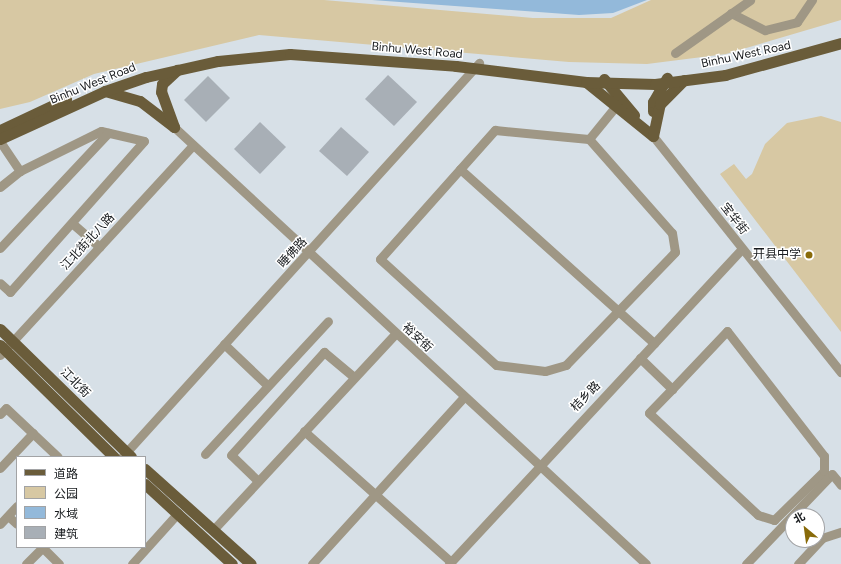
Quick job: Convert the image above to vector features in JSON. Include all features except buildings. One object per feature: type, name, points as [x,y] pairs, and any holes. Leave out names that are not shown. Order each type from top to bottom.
[{"type":"main road","name":"Binhu West Road","points":[[666,80],[724,69],[787,54],[841,36]]},
{"type":"main road","name":"Binhu West Road","points":[[0,142],[6,129],[103,84],[166,64],[218,54],[290,48],[604,80],[684,80],[725,75],[841,43]]},
{"type":"main road","name":"Binhu West Road","points":[[6,129],[105,91],[180,68],[218,60],[290,54],[477,66],[586,82],[604,80]]},
{"type":"main road","points":[[174,127],[161,92],[165,80],[180,68]]},
{"type":"main road","points":[[604,80],[653,136]]},
{"type":"main road","points":[[653,136],[653,102],[666,80]]},
{"type":"main road","points":[[653,136],[660,104],[684,80]]},
{"type":"main road","points":[[586,82],[653,136]]},
{"type":"main road","points":[[105,91],[128,95],[140,101],[174,127]]},
{"type":"main road","name":"江北街","points":[[0,329],[13,340],[126,456]]},
{"type":"main road","name":"江北街","points":[[2,349],[113,456]]},
{"type":"main road","points":[[146,471],[251,564]]},
{"type":"main road","points":[[146,485],[232,564]]},
{"type":"street","points":[[675,53],[750,0]]},
{"type":"street","points":[[731,13],[765,30],[797,22],[812,0]]},
{"type":"street","name":"睡佛路","points":[[126,456],[224,344],[308,254],[477,66]]},
{"type":"street","points":[[589,139],[616,106]]},
{"type":"street","name":"裕安街","points":[[174,127],[463,398],[539,464],[646,564]]},
{"type":"street","points":[[495,130],[589,139],[672,234],[675,252],[566,365],[545,372],[496,365],[380,258],[460,169],[495,130]]},
{"type":"street","points":[[0,187],[20,171],[101,131],[144,141],[73,224],[10,292],[0,283]]},
{"type":"street","points":[[0,248],[108,133]]},
{"type":"street","name":"宝华街","points":[[653,136],[841,372]]},
{"type":"street","points":[[0,142],[20,171]]},
{"type":"street","name":"江北街北八路","points":[[2,349],[13,340],[193,145]]},
{"type":"street","points":[[460,169],[654,343]]},
{"type":"street","points":[[73,224],[99,247]]},
{"type":"street","name":"桔乡路","points":[[450,563],[539,464],[742,249]]},
{"type":"street","points":[[204,454],[266,384],[328,321]]},
{"type":"street","points":[[727,331],[824,456],[824,471],[774,520],[758,516],[649,413],[672,389],[727,331]]},
{"type":"street","points":[[214,530],[258,480],[395,334]]},
{"type":"street","points":[[224,344],[266,384]]},
{"type":"street","points":[[258,480],[231,456],[324,352],[354,377]]},
{"type":"street","points":[[640,358],[672,389]]},
{"type":"street","points":[[312,564],[463,398]]},
{"type":"street","points":[[0,414],[6,408],[57,456]]},
{"type":"street","points":[[304,431],[450,563]]},
{"type":"street","points":[[0,468],[33,434]]},
{"type":"street","points":[[746,564],[832,474],[841,485]]},
{"type":"street","points":[[0,524],[16,507]]},
{"type":"street","points":[[132,564],[178,513]]},
{"type":"street","points":[[8,516],[16,523]]},
{"type":"street","points":[[798,564],[822,538],[841,532]]},
{"type":"street","points":[[26,564],[41,548]]},
{"type":"street","points":[[43,548],[59,564]]},
{"type":"green space","points":[[0,0],[324,0],[533,18],[611,18],[651,0],[841,0],[841,20],[726,54],[647,64],[569,62],[259,35],[94,74],[30,102],[0,109]]},
{"type":"green space","name":"开县中学","points":[[821,116],[841,122],[841,332],[720,174],[734,164],[746,179],[752,174],[765,144],[787,123]]},
{"type":"water","points":[[372,0],[647,0],[613,13],[579,15]]},
{"type":"place","name":"开县中学","points":[[809,255]]}]
